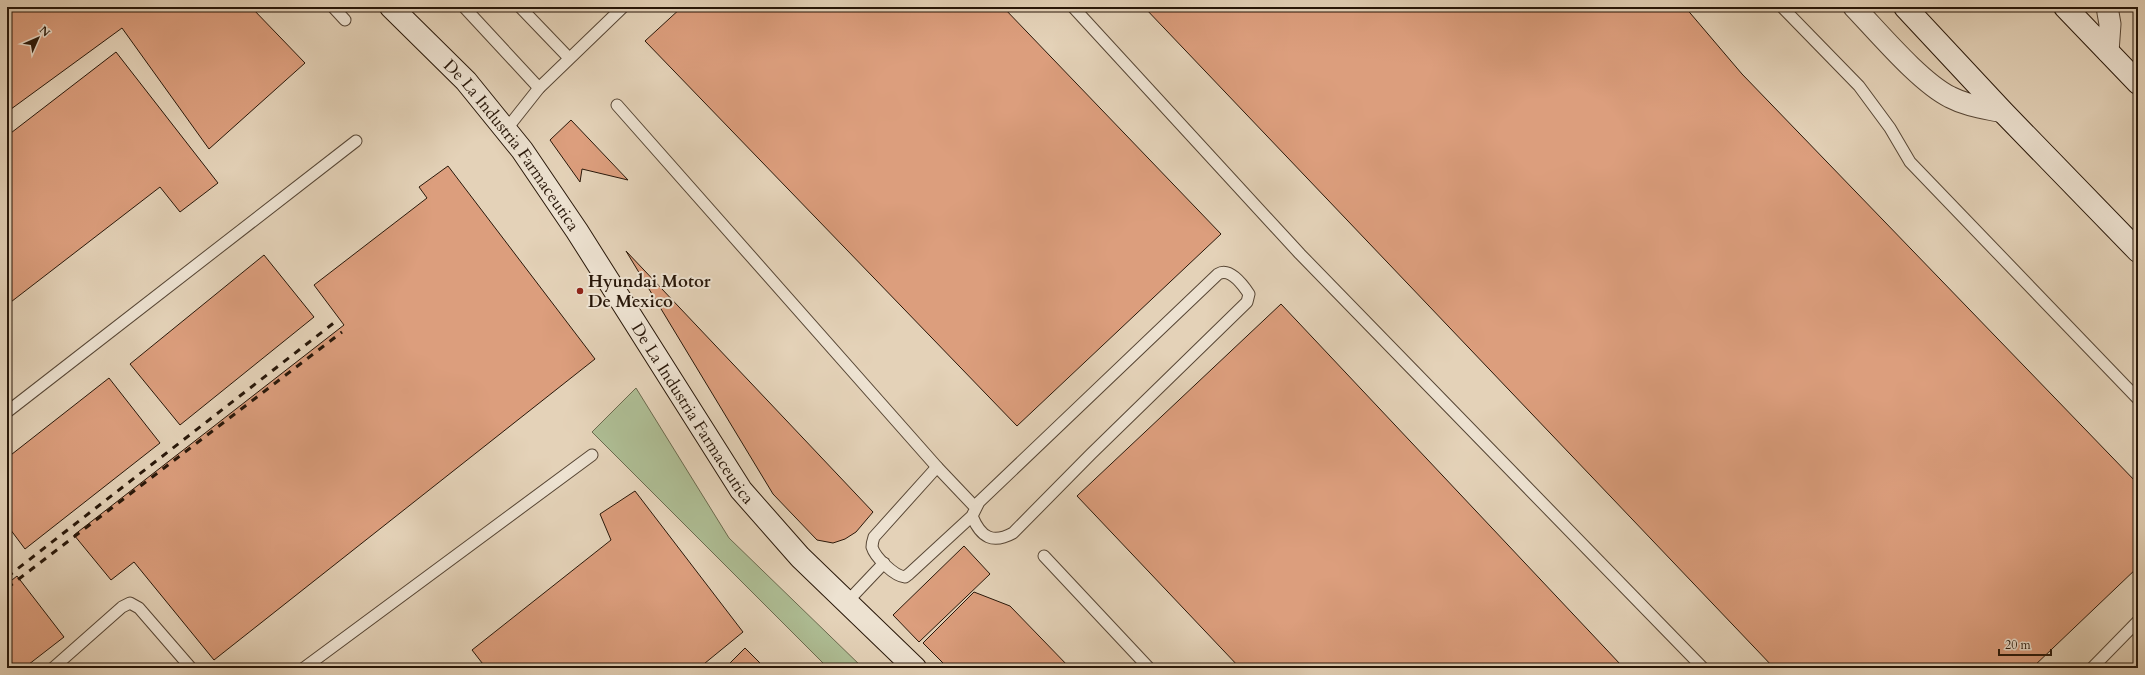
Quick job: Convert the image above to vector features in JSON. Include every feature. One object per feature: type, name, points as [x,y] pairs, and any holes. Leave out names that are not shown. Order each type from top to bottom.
[{"type":"main road","name":"De La Industria Farmaceutica","points":[[391,7],[466,82],[522,150],[562,207],[741,490],[800,558],[915,668]]},
{"type":"main road","points":[[1905,7],[2003,112],[2138,251]]},
{"type":"main road","points":[[2065,7],[2138,83]]},
{"type":"street","points":[[1854,7],[1926,80],[1949,97],[1969,105],[2003,112]]},
{"type":"street","points":[[2107,7],[2110,24],[2108,52]]},
{"type":"lane","points":[[333,7],[345,20]]},
{"type":"lane","points":[[464,7],[539,88]]},
{"type":"lane","points":[[520,7],[569,58]]},
{"type":"lane","points":[[505,131],[539,88],[623,7]]},
{"type":"lane","points":[[1073,7],[1300,254],[1703,668]]},
{"type":"lane","points":[[1782,7],[1858,86],[1890,128],[1910,162],[2138,399]]},
{"type":"lane","points":[[617,104],[937,467],[974,512],[976,528],[988,537],[997,539],[1014,532],[1091,454],[1247,302],[1249,294],[1230,274],[1225,272],[1218,274],[974,512],[905,577],[898,576],[875,554],[872,547],[874,537],[937,467]]},
{"type":"lane","points":[[7,412],[356,141]]},
{"type":"lane","points":[[304,668],[592,455]]},
{"type":"lane","points":[[1044,556],[1149,668]]},
{"type":"lane","points":[[847,602],[884,563]]},
{"type":"lane","points":[[53,668],[122,607],[130,603],[139,608],[191,668]]},
{"type":"lane","points":[[2092,668],[2138,621]]},
{"type":"green space","points":[[636,388],[729,538],[863,668],[828,668],[592,432]]},
{"type":"building","points":[[7,7],[251,7],[305,63],[209,149],[122,28],[7,112]]},
{"type":"building","points":[[682,7],[1003,7],[1221,234],[1017,426],[645,41]]},
{"type":"building","points":[[1144,7],[1685,7],[1742,74],[2138,484],[2138,567],[2032,668],[1774,668]]},
{"type":"building","points":[[116,52],[218,183],[180,212],[160,187],[7,305],[7,136]]},
{"type":"building","points":[[571,120],[628,180],[582,169],[580,182],[550,140]]},
{"type":"building","points":[[448,166],[595,359],[214,660],[134,562],[111,580],[74,535],[344,325],[314,285],[427,198],[419,187]]},
{"type":"building","points":[[626,251],[873,512],[856,532],[845,539],[833,543],[817,540],[773,494]]},
{"type":"building","points":[[264,255],[314,317],[180,425],[130,364]]},
{"type":"building","points":[[1281,304],[1621,665],[1618,668],[1240,668],[1077,496]]},
{"type":"building","points":[[109,378],[160,443],[25,549],[7,525],[7,458]]},
{"type":"building","points":[[635,491],[743,632],[699,668],[486,668],[472,650],[611,540],[600,514]]},
{"type":"building","points":[[964,546],[990,574],[919,642],[893,615]]},
{"type":"building","points":[[17,576],[64,637],[24,668],[7,668],[7,584]]},
{"type":"building","points":[[974,592],[1010,606],[1070,668],[948,668],[923,643]]},
{"type":"building","points":[[745,648],[765,668],[725,668]]},
{"type":"railway","points":[[7,577],[335,322]]},
{"type":"railway","points":[[7,588],[342,332]]},
{"type":"place","name":"Hyundai Motor De Mexico","points":[[580,291]]}]
